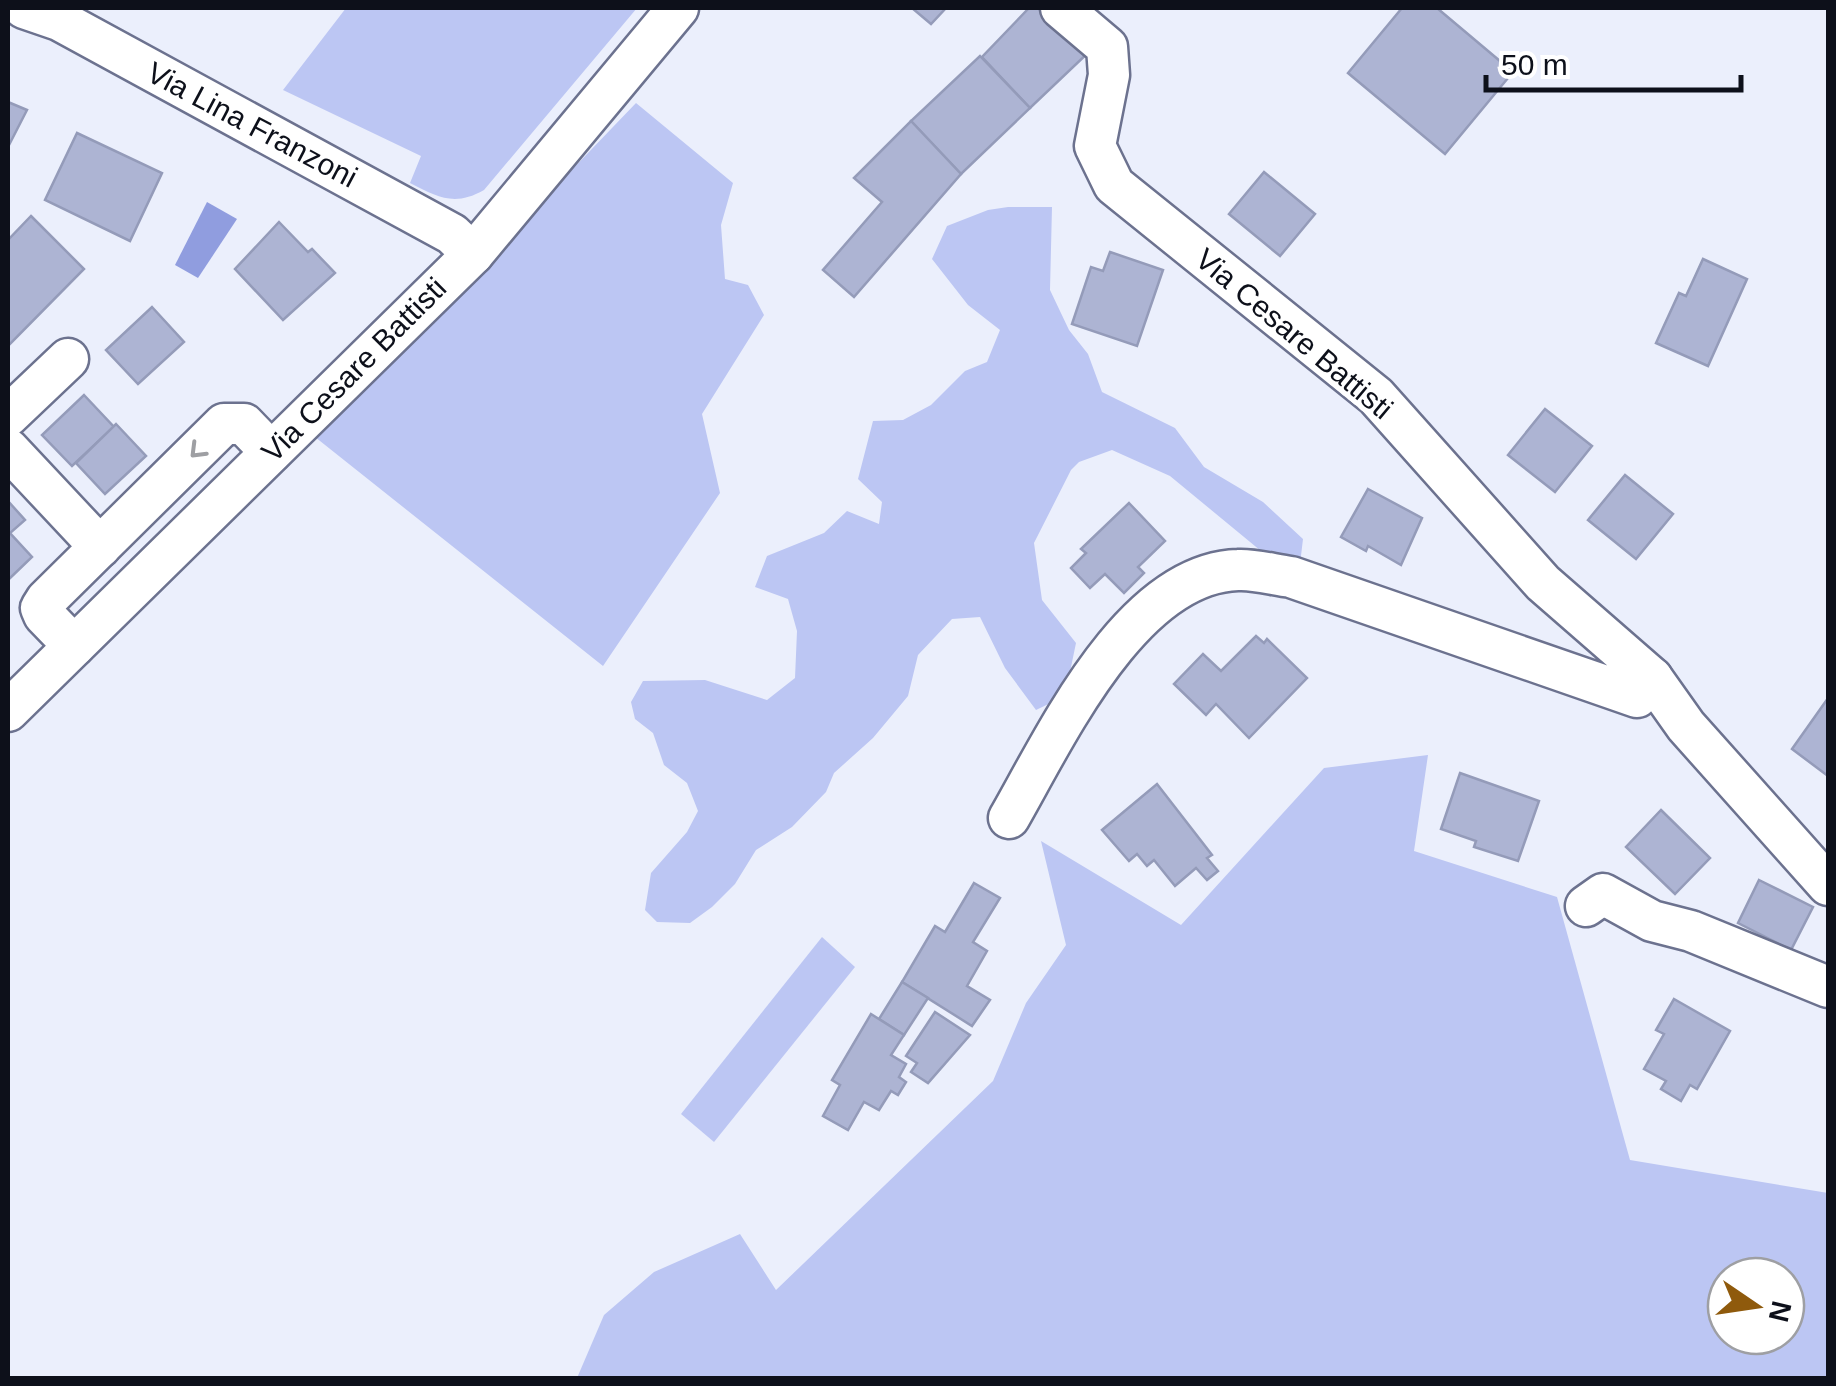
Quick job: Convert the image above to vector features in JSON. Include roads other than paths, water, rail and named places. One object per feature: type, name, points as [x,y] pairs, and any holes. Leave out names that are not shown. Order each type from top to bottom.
[{"type":"street","name":"Via Lina Franzoni","points":[[24,8],[59,20],[452,234],[473,254]]},
{"type":"street","name":"Via Cesare Battisti","points":[[8,712],[473,254],[678,8]]},
{"type":"street","name":"Via Cesare Battisti","points":[[1061,8],[1107,47],[1109,76],[1095,146],[1114,185],[1376,396],[1543,583],[1652,678],[1686,726],[1828,885]]},
{"type":"street","points":[[8,416],[68,359]]},
{"type":"street","points":[[74,646],[41,608],[224,424],[244,424],[271,452]]},
{"type":"street","points":[[8,449],[100,547]]},
{"type":"street","points":[[1009,818],[1090,677],[1142,616],[1185,584],[1237,570],[1291,577],[1637,696],[1652,678]]},
{"type":"street","points":[[1586,906],[1604,894],[1652,921],[1692,931],[1828,986]]}]
